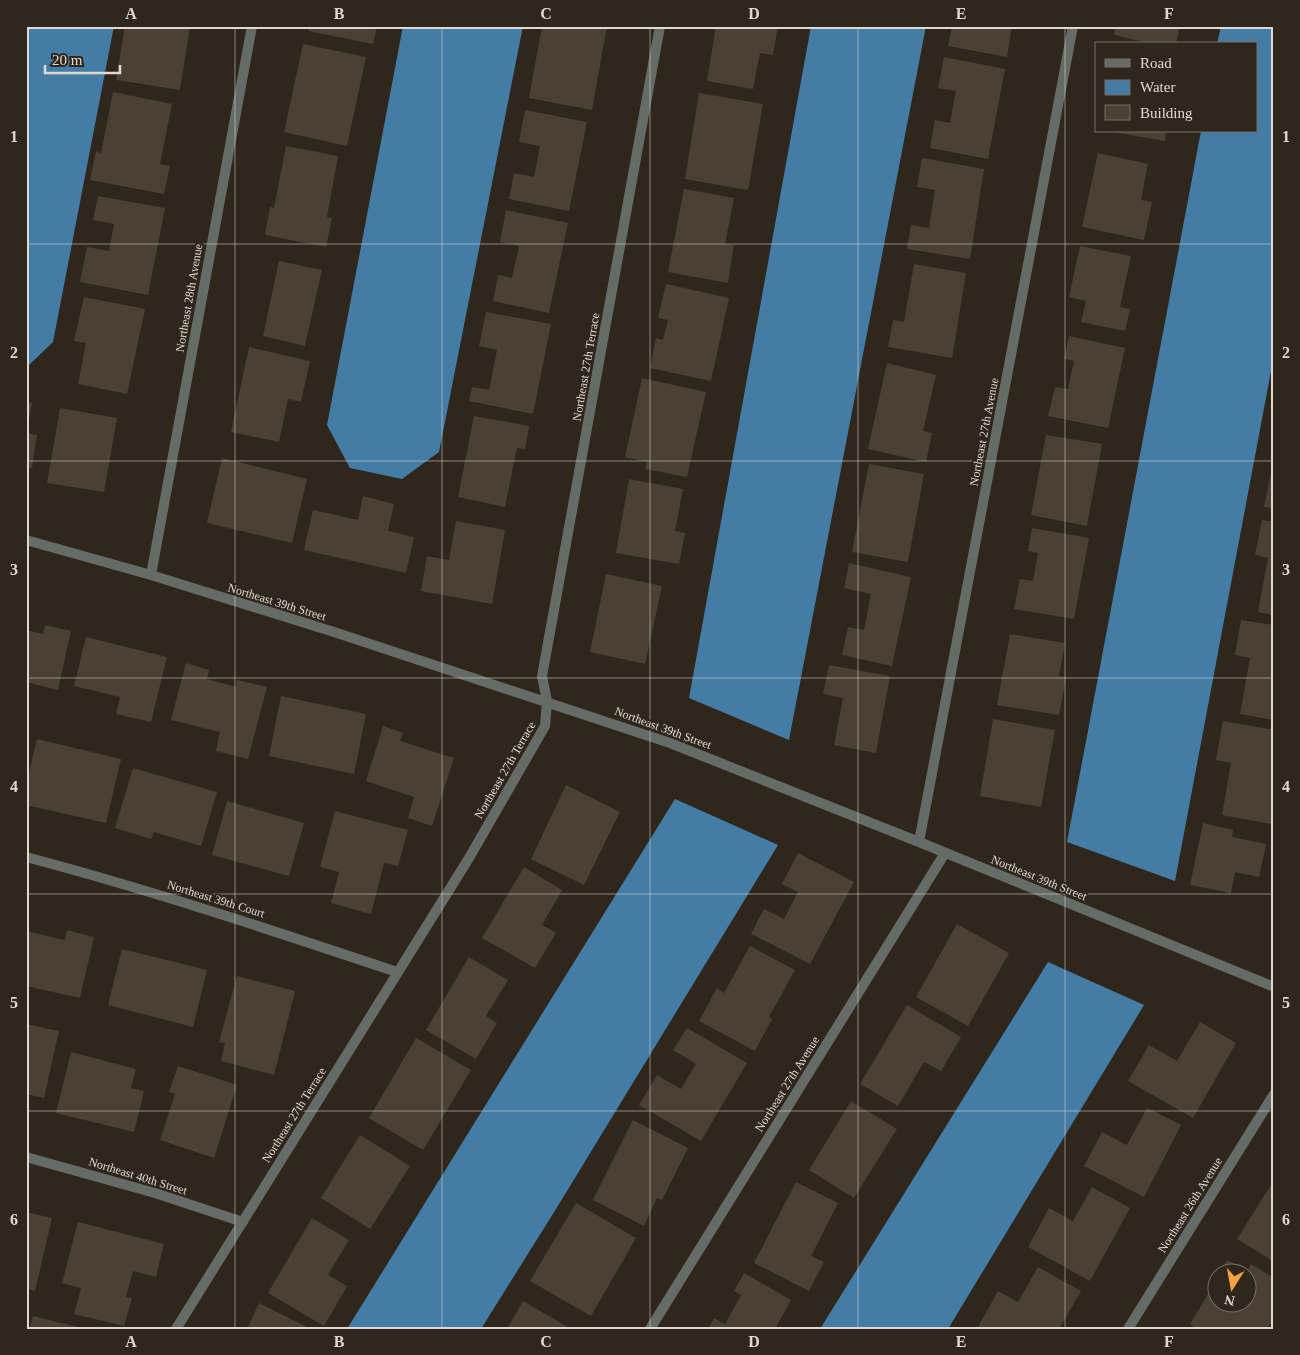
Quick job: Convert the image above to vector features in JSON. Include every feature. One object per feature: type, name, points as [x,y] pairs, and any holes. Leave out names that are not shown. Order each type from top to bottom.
[{"type":"street","name":"Northeast 28th Avenue","points":[[151,575],[252,26]]},
{"type":"street","name":"Northeast 27th Terrace","points":[[176,1329],[469,858],[545,726],[547,701],[542,676],[660,26]]},
{"type":"street","name":"Northeast 27th Avenue","points":[[919,842],[1073,26]]},
{"type":"street","name":"Northeast 39th Street","points":[[26,540],[151,575],[334,632],[670,743],[945,852],[1274,987]]},
{"type":"street","name":"Northeast 27th Avenue","points":[[650,1329],[945,852]]},
{"type":"street","name":"Northeast 39th Court","points":[[26,856],[247,921],[397,972]]},
{"type":"street","name":"Northeast 26th Avenue","points":[[1128,1329],[1274,1094]]},
{"type":"street","name":"Northeast 40th Street","points":[[26,1157],[155,1193],[242,1222]]},
{"type":"water","points":[[26,26],[114,26],[53,342],[26,368]]},
{"type":"water","points":[[403,26],[523,26],[439,452],[402,479],[350,468],[327,425]]},
{"type":"water","points":[[811,26],[926,26],[789,740],[689,698]]},
{"type":"water","points":[[1221,26],[1274,26],[1274,355],[1175,881],[1067,842],[1201,132],[1258,132],[1258,42],[1217,42]]},
{"type":"water","points":[[675,799],[778,845],[556,1209],[481,1329],[347,1329]]},
{"type":"water","points":[[1048,962],[1144,1005],[948,1329],[820,1329]]},
{"type":"building","points":[[125,26],[190,26],[180,90],[116,80]]},
{"type":"building","points":[[309,26],[377,26],[373,44],[308,31]]},
{"type":"building","points":[[542,26],[607,26],[592,110],[529,98]]},
{"type":"building","points":[[716,26],[778,26],[773,55],[760,53],[753,89],[707,81]]},
{"type":"building","points":[[952,26],[1012,26],[1007,57],[948,46]]},
{"type":"building","points":[[1116,26],[1180,26],[1176,42],[1144,42],[1114,35]]},
{"type":"building","points":[[303,44],[366,57],[347,146],[284,132]]},
{"type":"building","points":[[944,57],[1005,69],[988,159],[930,148],[935,120],[950,123],[956,91],[938,88]]},
{"type":"building","points":[[113,92],[172,104],[160,164],[170,166],[164,194],[90,180],[96,151],[101,153]]},
{"type":"building","points":[[699,93],[763,104],[748,190],[685,179]]},
{"type":"building","points":[[525,110],[587,122],[569,211],[509,199],[514,173],[534,177],[540,146],[519,142]]},
{"type":"building","points":[[1113,132],[1166,132],[1165,141]]},
{"type":"building","points":[[286,146],[338,156],[327,217],[332,218],[326,247],[265,235],[270,207],[274,208]]},
{"type":"building","points":[[1098,153],[1148,164],[1141,200],[1152,202],[1144,240],[1082,227]]},
{"type":"building","points":[[922,158],[984,169],[970,259],[907,249],[911,225],[929,228],[935,190],[917,187]]},
{"type":"building","points":[[684,189],[734,198],[725,244],[734,245],[728,283],[668,272]]},
{"type":"building","points":[[98,196],[165,208],[148,295],[80,282],[87,247],[109,251],[114,224],[93,220]]},
{"type":"building","points":[[506,210],[568,223],[549,313],[493,301],[498,275],[512,278],[519,246],[500,242]]},
{"type":"building","points":[[1080,246],[1131,256],[1120,307],[1130,309],[1125,331],[1081,322],[1086,301],[1069,297]]},
{"type":"building","points":[[279,261],[322,270],[305,346],[263,336]]},
{"type":"building","points":[[914,264],[966,273],[952,358],[888,347],[893,320],[904,322]]},
{"type":"building","points":[[666,284],[729,298],[711,381],[650,368],[656,338],[663,340],[668,320],[658,318]]},
{"type":"building","points":[[84,297],[145,309],[127,394],[78,384],[86,343],[74,341]]},
{"type":"building","points":[[486,312],[551,324],[533,414],[469,401],[472,387],[489,390],[497,350],[479,346]]},
{"type":"building","points":[[1069,336],[1125,348],[1108,428],[1048,416],[1055,387],[1068,389],[1074,361],[1064,359]]},
{"type":"building","points":[[249,347],[310,361],[301,402],[288,399],[279,442],[231,432]]},
{"type":"building","points":[[887,363],[936,375],[923,431],[932,433],[926,462],[868,449]]},
{"type":"building","points":[[642,378],[706,392],[687,477],[645,469],[647,462],[625,457]]},
{"type":"building","points":[[26,402],[32,403],[27,431],[26,431]]},
{"type":"building","points":[[60,408],[117,418],[104,492],[47,483]]},
{"type":"building","points":[[474,416],[529,426],[525,449],[517,448],[505,507],[458,497]]},
{"type":"building","points":[[26,433],[37,435],[32,468],[26,467]]},
{"type":"building","points":[[1046,435],[1102,444],[1087,526],[1031,515]]},
{"type":"building","points":[[222,458],[307,479],[292,543],[207,523]]},
{"type":"building","points":[[869,464],[924,474],[908,562],[852,552]]},
{"type":"building","points":[[1271,474],[1274,474],[1274,509],[1264,507]]},
{"type":"building","points":[[629,479],[683,489],[675,531],[685,533],[679,564],[616,553]]},
{"type":"building","points":[[363,496],[394,504],[388,531],[414,537],[406,573],[304,550],[313,510],[358,520]]},
{"type":"building","points":[[1262,520],[1274,522],[1274,615],[1258,612],[1268,558],[1255,555]]},
{"type":"building","points":[[456,521],[505,530],[492,604],[421,591],[427,556],[449,560]]},
{"type":"building","points":[[1032,528],[1089,538],[1074,619],[1014,609],[1020,579],[1033,581],[1038,553],[1028,551]]},
{"type":"building","points":[[849,563],[911,577],[892,666],[842,655],[848,627],[864,630],[871,594],[844,588]]},
{"type":"building","points":[[606,574],[662,586],[645,664],[590,652]]},
{"type":"building","points":[[1241,620],[1274,625],[1274,720],[1240,714],[1250,658],[1235,655]]},
{"type":"building","points":[[45,625],[71,631],[58,690],[26,682],[26,630],[43,634]]},
{"type":"building","points":[[1010,634],[1065,643],[1059,676],[1066,677],[1059,715],[997,705]]},
{"type":"building","points":[[86,637],[167,657],[151,722],[116,714],[120,697],[74,686]]},
{"type":"building","points":[[186,663],[209,670],[207,679],[236,687],[237,680],[267,687],[248,759],[216,751],[220,732],[171,720]]},
{"type":"building","points":[[829,665],[890,676],[876,753],[834,745],[843,698],[823,694]]},
{"type":"building","points":[[281,696],[366,714],[354,774],[269,756]]},
{"type":"building","points":[[993,719],[1055,730],[1041,807],[980,796]]},
{"type":"building","points":[[1223,721],[1274,730],[1274,810],[1271,824],[1222,815],[1231,763],[1216,760]]},
{"type":"building","points":[[383,726],[403,733],[400,741],[454,758],[432,826],[408,818],[414,797],[366,781]]},
{"type":"building","points":[[37,739],[121,759],[106,823],[26,805],[26,785]]},
{"type":"building","points":[[133,768],[217,792],[201,846],[154,832],[151,839],[115,828]]},
{"type":"building","points":[[566,785],[620,812],[584,885],[531,859]]},
{"type":"building","points":[[227,801],[304,823],[289,876],[212,855]]},
{"type":"building","points":[[335,811],[408,830],[398,866],[384,863],[371,914],[331,903],[339,872],[320,867]]},
{"type":"building","points":[[1203,823],[1233,830],[1232,837],[1266,844],[1259,877],[1235,872],[1231,893],[1190,885]]},
{"type":"building","points":[[798,853],[854,882],[810,964],[751,934],[764,909],[784,919],[798,892],[782,884]]},
{"type":"building","points":[[524,867],[562,890],[542,925],[556,933],[535,968],[482,938]]},
{"type":"building","points":[[957,924],[1009,953],[968,1026],[916,997]]},
{"type":"building","points":[[67,930],[94,937],[80,998],[26,986],[26,931],[65,940]]},
{"type":"building","points":[[750,946],[795,970],[769,1017],[772,1019],[755,1051],[699,1021],[717,988],[724,993]]},
{"type":"building","points":[[122,949],[207,970],[193,1027],[108,1005]]},
{"type":"building","points":[[469,957],[508,980],[486,1016],[497,1023],[476,1059],[426,1030]]},
{"type":"building","points":[[237,976],[295,991],[274,1075],[221,1061],[225,1043],[219,1042]]},
{"type":"building","points":[[907,1005],[961,1037],[941,1071],[924,1062],[898,1106],[860,1084]]},
{"type":"building","points":[[1200,1022],[1236,1043],[1193,1118],[1128,1081],[1149,1045],[1177,1061]]},
{"type":"building","points":[[26,1024],[59,1031],[44,1098],[26,1094]]},
{"type":"building","points":[[687,1028],[747,1063],[701,1141],[639,1105],[657,1075],[681,1089],[696,1064],[673,1050]]},
{"type":"building","points":[[416,1038],[471,1070],[423,1150],[369,1118]]},
{"type":"building","points":[[71,1052],[136,1069],[131,1088],[144,1091],[134,1132],[56,1113]]},
{"type":"building","points":[[178,1066],[237,1085],[214,1158],[160,1140],[175,1094],[169,1092]]},
{"type":"building","points":[[851,1101],[897,1129],[854,1198],[809,1170]]},
{"type":"building","points":[[1147,1108],[1181,1125],[1144,1197],[1084,1166],[1102,1132],[1127,1145]]},
{"type":"building","points":[[633,1120],[688,1148],[662,1200],[657,1198],[644,1226],[593,1200]]},
{"type":"building","points":[[360,1135],[410,1166],[370,1229],[321,1198]]},
{"type":"building","points":[[1274,1180],[1274,1262],[1237,1239]]},
{"type":"building","points":[[796,1182],[838,1203],[811,1256],[824,1262],[809,1291],[754,1263]]},
{"type":"building","points":[[1092,1187],[1130,1208],[1090,1281],[1028,1247],[1049,1208],[1073,1221]]},
{"type":"building","points":[[576,1203],[636,1238],[591,1316],[530,1281]]},
{"type":"building","points":[[26,1212],[52,1218],[35,1291],[26,1289]]},
{"type":"building","points":[[312,1218],[349,1240],[328,1275],[347,1286],[324,1326],[268,1293]]},
{"type":"building","points":[[78,1222],[164,1244],[156,1277],[133,1271],[126,1297],[132,1298],[124,1326],[74,1314],[81,1288],[62,1283]]},
{"type":"building","points":[[1038,1267],[1081,1291],[1059,1329],[977,1329],[998,1291],[1018,1302]]},
{"type":"building","points":[[1258,1268],[1274,1278],[1274,1318],[1267,1329],[1197,1329],[1190,1324],[1208,1294],[1208,1312],[1258,1312]]},
{"type":"building","points":[[744,1273],[791,1300],[775,1329],[708,1329],[714,1318],[725,1324],[741,1295],[734,1291]]},
{"type":"building","points":[[523,1301],[571,1329],[507,1329]]},
{"type":"building","points":[[259,1303],[311,1329],[247,1329]]},
{"type":"building","points":[[33,1316],[82,1328],[82,1329],[29,1329]]}]
